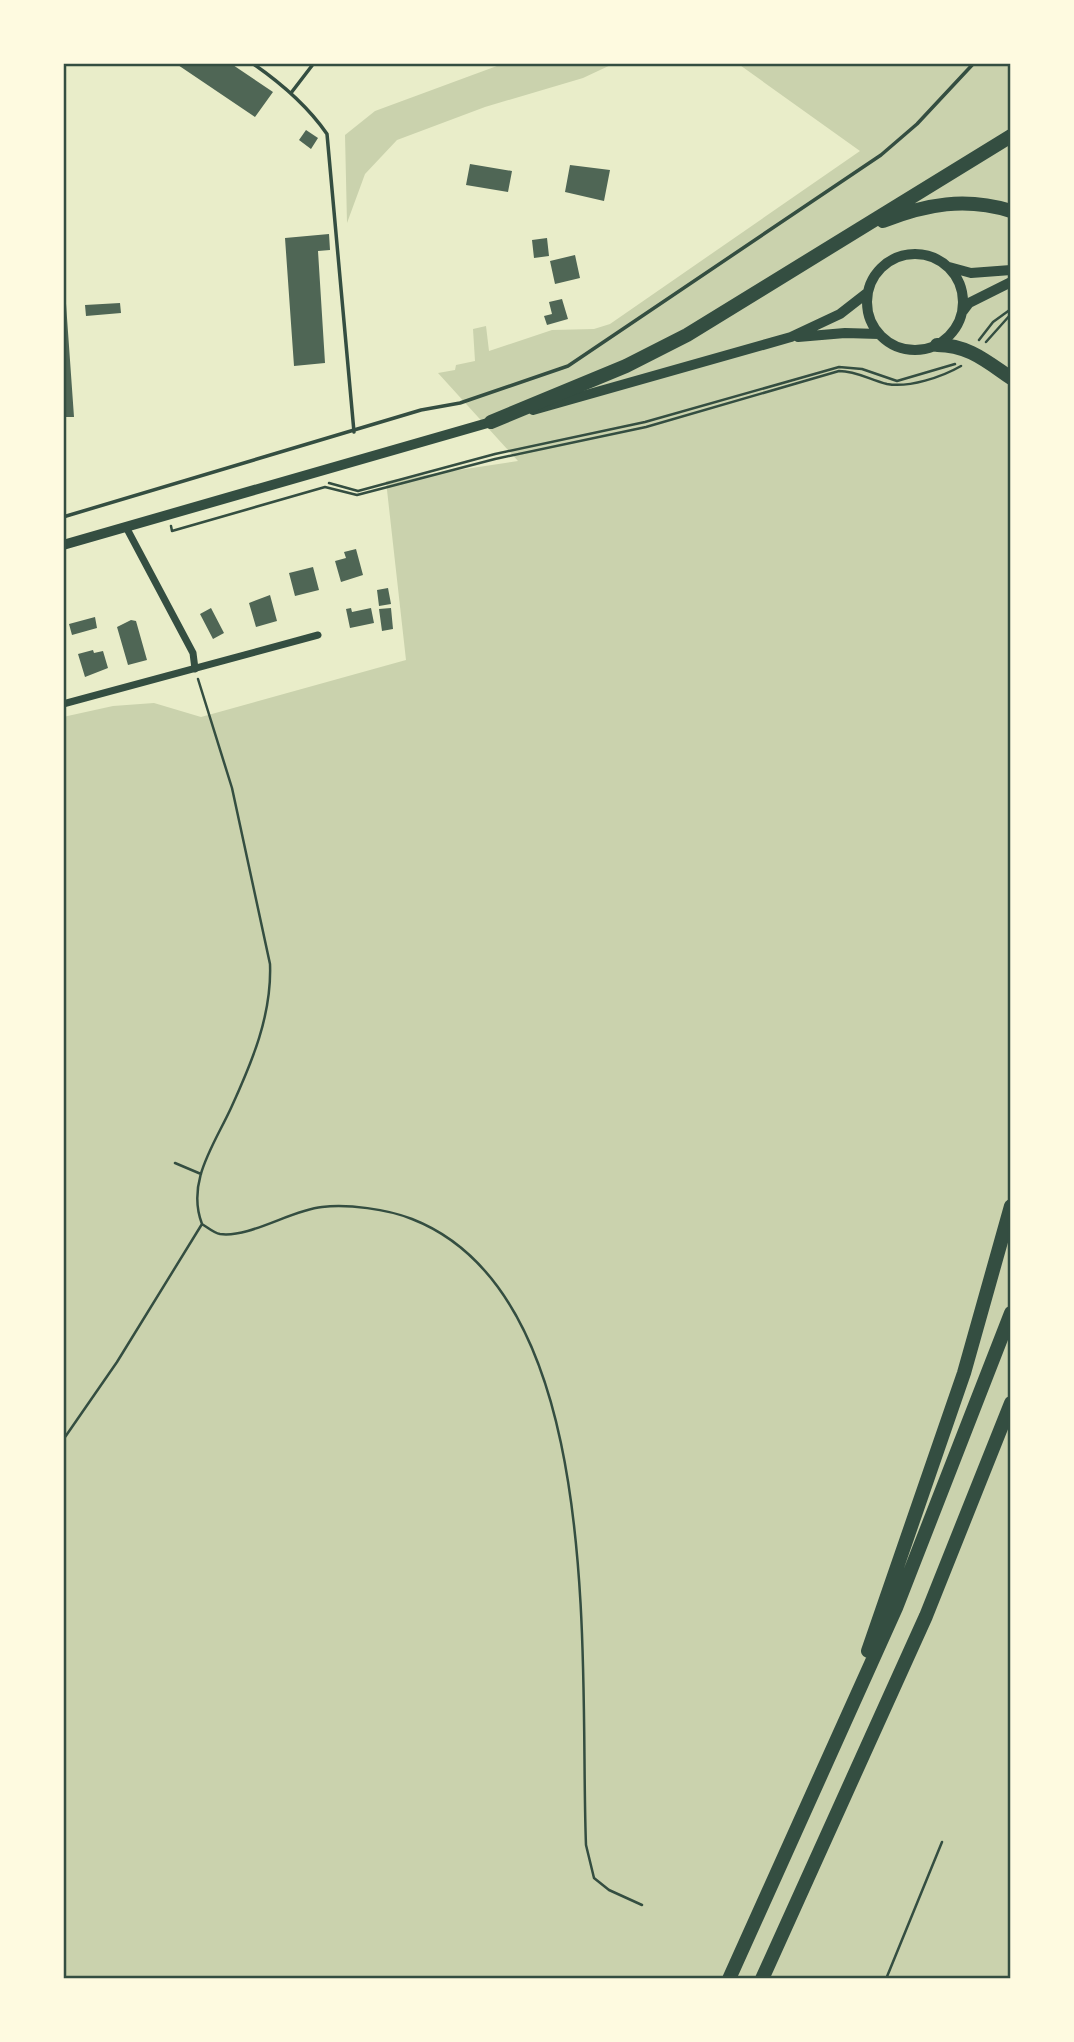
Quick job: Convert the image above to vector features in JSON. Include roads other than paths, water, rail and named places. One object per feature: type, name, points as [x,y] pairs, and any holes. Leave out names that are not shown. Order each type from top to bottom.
[{"type":"highway","points":[[491,422],[626,366],[687,335],[1011,135]]},
{"type":"highway","points":[[846,236],[920,206],[946,202],[994,205],[1011,211]]},
{"type":"highway","points":[[937,345],[955,345],[973,352],[1011,378]]},
{"type":"highway","points":[[849,1715],[883,1604],[964,1373],[1011,1206]]},
{"type":"highway","points":[[729,1979],[849,1715],[930,1523],[1011,1314]]},
{"type":"highway","points":[[762,1979],[926,1616],[1011,1403]]},
{"type":"main road","points":[[1011,270],[971,273],[949,267],[926,255],[900,256],[878,270],[867,293],[866,308],[879,334],[888,343],[912,351],[937,345],[954,331],[969,303],[1011,282]]},
{"type":"main road","points":[[949,267],[958,280],[963,295],[963,311]]},
{"type":"main road","points":[[63,545],[791,337],[840,314],[867,293]]},
{"type":"main road","points":[[791,337],[845,332],[879,334]]},
{"type":"street","points":[[127,527],[194,653],[195,669]]},
{"type":"street","points":[[63,704],[318,635]]},
{"type":"lane","points":[[252,63],[291,93],[315,116],[327,134],[354,432]]},
{"type":"lane","points":[[291,93],[314,63]]},
{"type":"lane","points":[[63,517],[421,410],[460,403],[568,366],[881,155],[917,124],[974,63]]}]
